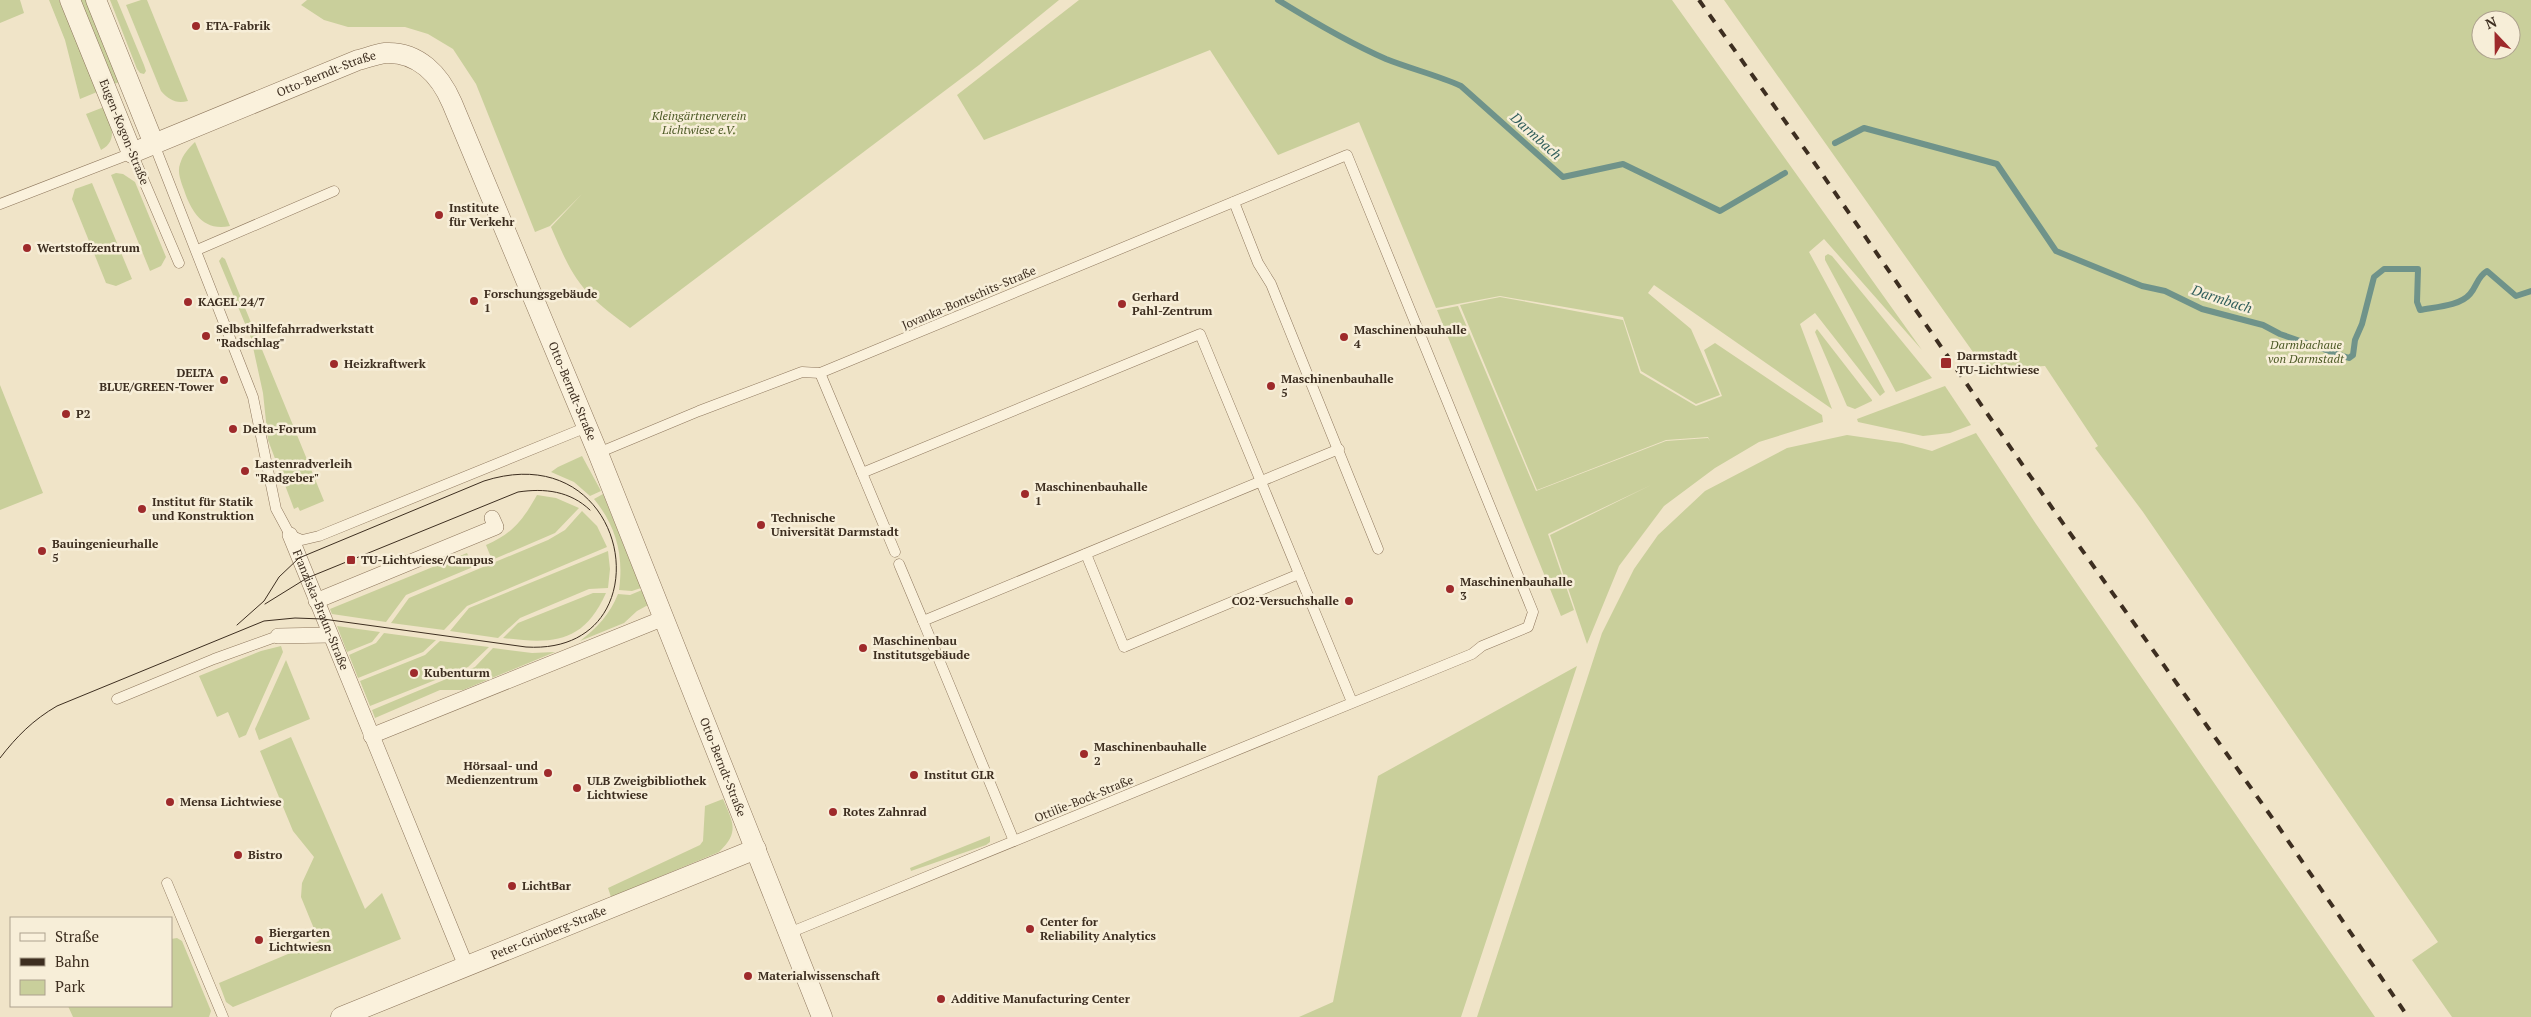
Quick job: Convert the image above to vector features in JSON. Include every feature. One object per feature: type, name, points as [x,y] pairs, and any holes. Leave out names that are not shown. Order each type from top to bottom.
[{"type":"street","name":"Eugen-Kogon-Straße","points":[[70,0],[132,153]]},
{"type":"street","name":"Eugen-Kogon-Straße","points":[[96,0],[154,144]]},
{"type":"street","name":"Otto-Berndt-Straße","points":[[132,153],[358,60],[385,53],[401,54],[428,67],[445,86],[598,453],[790,932],[822,1017]]},
{"type":"street","points":[[316,602],[496,527],[492,518]]},
{"type":"street","name":"Franziska-Braun-Straße","points":[[290,535],[466,966]]},
{"type":"street","points":[[371,736],[664,618]]},
{"type":"street","points":[[278,636],[330,635]]},
{"type":"street","name":"Peter-Grünberg-Straße","points":[[340,1017],[756,849]]},
{"type":"lane","name":"Eugen-Kogon-Straße","points":[[154,144],[197,250]]},
{"type":"lane","points":[[0,204],[132,153]]},
{"type":"lane","name":"Eugen-Kogon-Straße","points":[[132,153],[179,263]]},
{"type":"lane","name":"Jovanka-Bontschits-Straße","points":[[598,453],[699,411],[802,372],[820,373],[1347,155]]},
{"type":"lane","name":"Ottilie-Bock-Straße","points":[[790,932],[1472,654],[1482,646],[1528,627],[1533,612],[1347,155]]},
{"type":"lane","points":[[197,250],[334,191]]},
{"type":"lane","points":[[1234,202],[1339,449],[1378,549]]},
{"type":"lane","name":"Franziska-Braun-Straße","points":[[197,250],[253,397],[276,509],[290,535]]},
{"type":"lane","points":[[862,473],[1200,334],[1352,702]]},
{"type":"lane","points":[[820,373],[895,552]]},
{"type":"lane","points":[[290,535],[302,540],[319,536],[587,426]]},
{"type":"lane","points":[[923,622],[1339,449]]},
{"type":"lane","points":[[1086,554],[1124,647],[1299,574]]},
{"type":"lane","points":[[899,564],[1014,841]]},
{"type":"lane","points":[[117,699],[214,659],[278,636]]},
{"type":"lane","points":[[167,883],[223,1017]]},
{"type":"green space","points":[[0,0],[20,0],[24,13],[0,23]]},
{"type":"green space","points":[[49,0],[59,0],[97,92],[80,99],[65,40]]},
{"type":"green space","points":[[80,0],[86,0],[120,82],[114,84]]},
{"type":"green space","points":[[110,0],[117,0],[144,65],[146,71],[144,74],[140,73],[137,69]]},
{"type":"green space","points":[[147,0],[188,101],[180,102],[173,100],[161,91],[126,5]]},
{"type":"green space","name":"Kleingärtnerverein Lichtwiese e.V.","points":[[307,0],[1059,0],[979,65],[630,328],[597,302],[581,285],[566,261],[551,227],[582,194],[550,226],[535,232],[476,84],[453,49],[428,34],[405,27],[348,27],[324,20],[301,5]]},
{"type":"green space","points":[[1079,0],[1672,0],[1922,350],[1824,239],[1809,252],[1885,392],[1880,396],[1815,313],[1800,324],[1832,409],[1654,285],[1648,293],[1691,329],[1720,395],[1696,404],[1641,371],[1623,317],[1500,296],[1436,308],[1359,122],[1278,155],[1210,50],[984,140],[957,95]]},
{"type":"green space","name":"Darmbachaue von Darmstadt","points":[[1724,0],[2531,0],[2531,1017],[2452,1017],[2412,960],[2438,942],[2143,512],[2095,448],[2098,446],[2045,366],[1985,369]]},
{"type":"green space","points":[[104,107],[111,125],[112,136],[107,146],[101,150],[86,114]]},
{"type":"green space","points":[[195,142],[230,226],[212,226],[205,223],[195,212],[187,198],[180,177],[179,167],[184,154]]},
{"type":"green space","points":[[116,173],[123,174],[135,182],[166,257],[161,266],[150,271],[111,175]]},
{"type":"green space","points":[[92,183],[132,279],[116,286],[106,283],[72,199],[75,189]]},
{"type":"green space","points":[[1828,254],[1832,256],[1932,378],[1896,392],[1825,260],[1825,256]]},
{"type":"green space","points":[[222,257],[225,259],[324,501],[300,511],[298,507],[294,509],[268,440],[263,393],[251,338],[219,261]]},
{"type":"green space","points":[[1500,297],[1623,320],[1640,373],[1696,406],[1722,396],[1704,350],[1715,343],[1822,415],[1823,422],[1759,442],[1715,468],[1664,506],[1619,566],[1587,644],[1550,535],[1651,485],[1548,534],[1574,610],[1561,616],[1437,310],[1458,306],[1536,491],[1666,441],[1708,438],[1710,441],[1708,437],[1666,440],[1537,490],[1460,305]]},
{"type":"green space","points":[[1817,329],[1872,401],[1855,409],[1847,406],[1815,332]]},
{"type":"green space","points":[[0,385],[43,493],[0,510]]},
{"type":"green space","points":[[1945,386],[1971,425],[1950,433],[1923,436],[1858,422],[1857,419]]},
{"type":"green space","points":[[1976,433],[2036,524],[2375,1017],[1477,1017],[1602,633],[1634,569],[1658,535],[1705,491],[1787,448],[1847,435],[1902,443],[1932,451]]},
{"type":"green space","points":[[582,456],[601,491],[590,496],[574,482],[551,472]]},
{"type":"green space","points":[[603,494],[641,588],[632,591],[619,590],[620,565],[617,542],[608,520],[594,499]]},
{"type":"green space","points":[[537,495],[556,498],[579,508],[555,533],[492,560],[486,545],[510,531],[527,512]]},
{"type":"green space","points":[[582,511],[597,526],[607,547],[467,606],[444,630],[391,623],[409,598],[548,540],[565,530]]},
{"type":"green space","points":[[608,551],[610,569],[608,588],[589,589],[520,618],[498,638],[450,631],[469,608]]},
{"type":"green space","points":[[467,553],[473,567],[406,595],[386,622],[332,614],[330,609]]},
{"type":"green space","points":[[642,590],[648,605],[637,611],[624,623],[580,641],[602,620],[618,594],[630,595]]},
{"type":"green space","points":[[593,593],[606,593],[597,610],[587,622],[576,631],[564,637],[537,641],[503,638],[518,623]]},
{"type":"green space","points":[[337,626],[380,632],[372,642],[347,652]]},
{"type":"green space","points":[[384,633],[436,640],[423,652],[358,678],[349,655],[376,643]]},
{"type":"green space","points":[[440,641],[489,647],[468,667],[370,706],[360,681],[425,655]]},
{"type":"green space","points":[[281,646],[283,652],[246,735],[239,738],[228,712],[217,717],[199,676],[261,651]]},
{"type":"green space","points":[[493,648],[532,653],[555,652],[463,690],[440,690],[375,718],[372,710],[475,667]]},
{"type":"green space","points":[[286,660],[310,719],[259,740],[255,729]]},
{"type":"green space","points":[[1577,666],[1461,1017],[1299,1017],[1333,1002],[1378,776]]},
{"type":"green space","points":[[291,737],[365,909],[382,893],[401,939],[233,1007],[226,1002],[219,983],[319,941],[301,897],[302,883],[314,857],[293,831],[260,751]]},
{"type":"green space","points":[[723,799],[733,827],[730,839],[719,852],[611,897],[608,888],[700,845],[703,841],[705,806]]},
{"type":"green space","points":[[990,836],[990,842],[986,845],[911,871],[910,868]]},
{"type":"green space","points":[[177,938],[182,941],[211,1011],[209,1017],[73,1017],[68,1007],[172,1007],[172,939]]},
{"type":"waterway","name":"Darmbach","points":[[1278,0],[1372,53],[1461,86],[1563,177],[1623,164],[1720,211],[1785,173]]},
{"type":"waterway","name":"Darmbach","points":[[1835,143],[1864,128],[1997,164],[2056,251],[2142,286],[2165,291],[2202,309],[2263,325],[2280,334],[2349,358],[2353,355],[2355,340],[2362,324],[2374,277],[2384,269],[2418,269],[2417,302],[2420,310],[2447,305],[2466,298],[2481,276],[2487,271],[2516,296],[2531,291]]},
{"type":"tram line","points":[[0,758],[26,729],[57,706],[264,621],[295,618],[323,619],[526,647],[571,640],[600,618],[615,586],[614,549],[601,515],[574,488],[535,475],[484,481],[299,558],[279,577],[264,601],[237,625]]},
{"type":"tram line","points":[[265,604],[307,578],[518,492],[538,490],[557,492],[574,499],[590,510]]},
{"type":"railway","points":[[1699,0],[1809,155],[2055,512],[2278,826],[2408,1017]]},
{"type":"place","name":"ETA-Fabrik","points":[[196,26]]},
{"type":"place","name":"Institute für Verkehr","points":[[439,215]]},
{"type":"place","name":"Wertstoffzentrum","points":[[27,248]]},
{"type":"place","name":"Forschungsgebäude 1","points":[[474,301]]},
{"type":"place","name":"KAGEL 24/7","points":[[188,302]]},
{"type":"place","name":"Gerhard Pahl-Zentrum","points":[[1122,304]]},
{"type":"place","name":"Selbsthilfefahrradwerkstatt \"Radschlag\"","points":[[206,336]]},
{"type":"place","name":"Maschinenbauhalle 4","points":[[1344,337]]},
{"type":"place","name":"Darmstadt TU-Lichtwiese","points":[[1946,363]]},
{"type":"place","name":"Heizkraftwerk","points":[[334,364]]},
{"type":"place","name":"DELTA BLUE/GREEN-Tower","points":[[224,380]]},
{"type":"place","name":"Maschinenbauhalle 5","points":[[1271,386]]},
{"type":"place","name":"P2","points":[[66,414]]},
{"type":"place","name":"Delta-Forum","points":[[233,429]]},
{"type":"place","name":"Lastenradverleih \"Radgeber\"","points":[[245,471]]},
{"type":"place","name":"Maschinenbauhalle 1","points":[[1025,494]]},
{"type":"place","name":"Institut für Statik und Konstruktion","points":[[142,509]]},
{"type":"place","name":"Technische Universität Darmstadt","points":[[761,525]]},
{"type":"place","name":"Bauingenieurhalle 5","points":[[42,551]]},
{"type":"place","name":"TU-Lichtwiese/Campus","points":[[351,560]]},
{"type":"place","name":"Maschinenbauhalle 3","points":[[1450,589]]},
{"type":"place","name":"CO2-Versuchshalle","points":[[1349,601]]},
{"type":"place","name":"Maschinenbau Institutsgebäude","points":[[863,648]]},
{"type":"place","name":"Kubenturm","points":[[414,673]]},
{"type":"place","name":"Maschinenbauhalle 2","points":[[1084,754]]},
{"type":"place","name":"Hörsaal- und Medienzentrum","points":[[548,773]]},
{"type":"place","name":"Institut GLR","points":[[914,775]]},
{"type":"place","name":"ULB Zweigbibliothek Lichtwiese","points":[[577,788]]},
{"type":"place","name":"Mensa Lichtwiese","points":[[170,802]]},
{"type":"place","name":"Rotes Zahnrad","points":[[833,812]]},
{"type":"place","name":"Bistro","points":[[238,855]]},
{"type":"place","name":"LichtBar","points":[[512,886]]},
{"type":"place","name":"Center for Reliability Analytics","points":[[1030,929]]},
{"type":"place","name":"Biergarten Lichtwiesn","points":[[259,940]]},
{"type":"place","name":"Materialwissenschaft","points":[[748,976]]},
{"type":"place","name":"Additive Manufacturing Center","points":[[941,999]]}]
